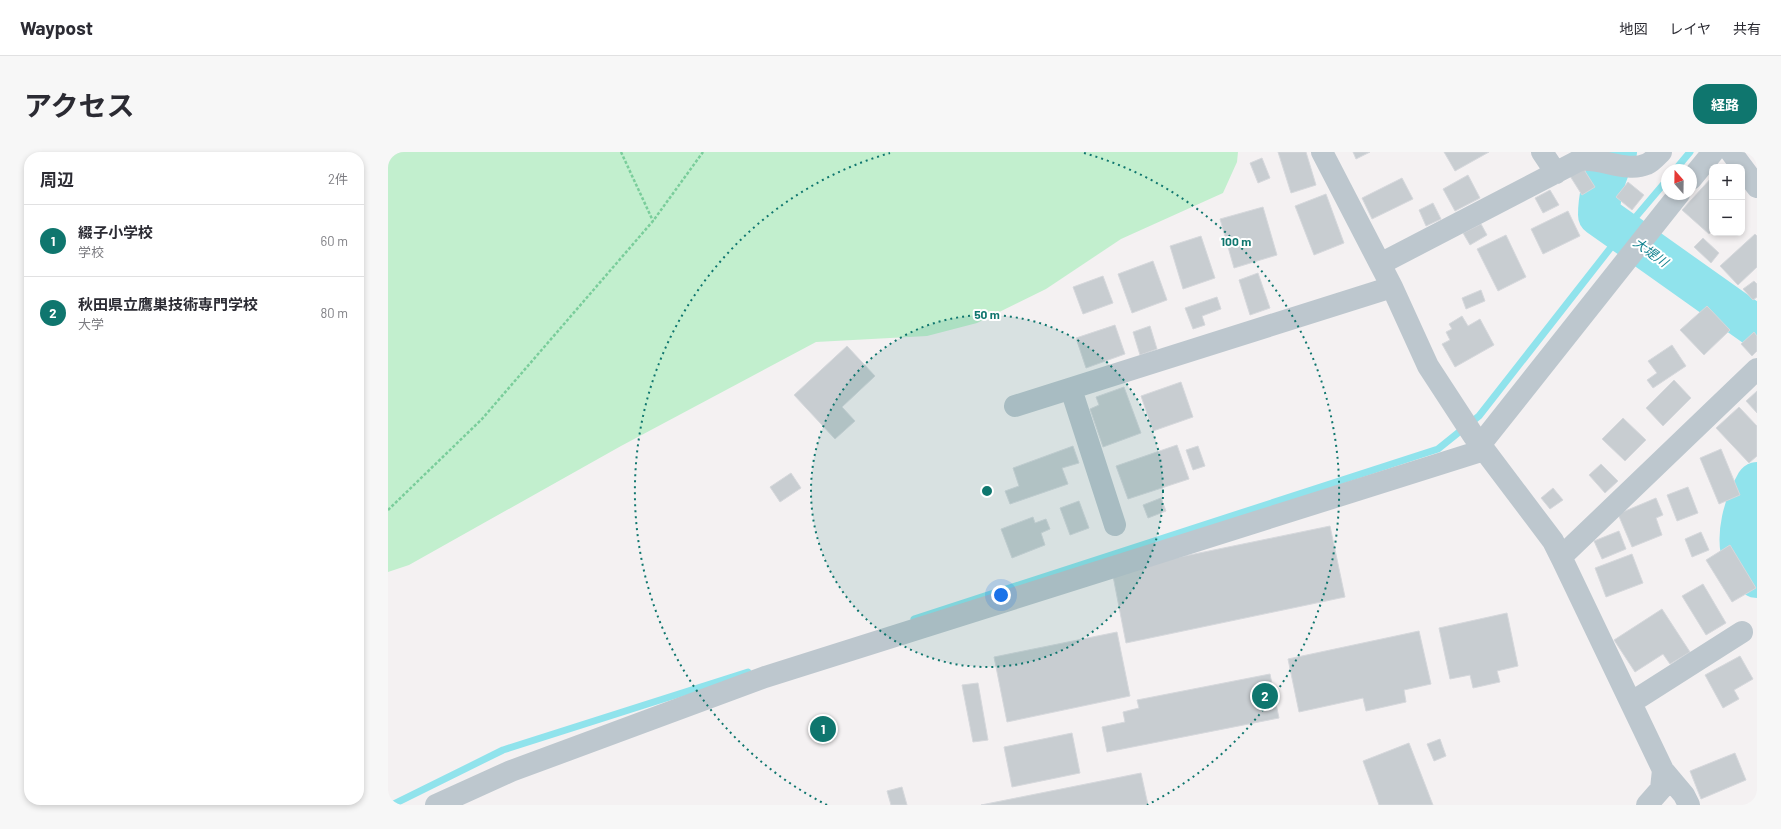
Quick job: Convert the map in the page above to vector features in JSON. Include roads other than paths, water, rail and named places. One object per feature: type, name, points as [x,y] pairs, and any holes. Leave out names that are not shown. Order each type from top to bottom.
[{"type":"street","points":[[1322,152],[1392,287],[1428,366],[1474,437],[1553,541],[1664,770],[1684,795],[1689,805]]},
{"type":"street","points":[[1542,152],[1556,172]]},
{"type":"street","points":[[1380,264],[1580,160],[1589,159],[1633,167],[1647,164],[1661,152]]},
{"type":"street","points":[[1697,172],[1713,152]]},
{"type":"street","points":[[1731,152],[1757,187]]},
{"type":"street","points":[[436,805],[511,771],[764,677],[1474,437],[1634,251],[1674,200]]},
{"type":"street","points":[[1014,406],[1392,287]]},
{"type":"street","points":[[1561,557],[1757,369]]},
{"type":"street","points":[[1071,389],[1116,524]]},
{"type":"street","points":[[1632,702],[1742,632]]},
{"type":"street","points":[[1647,805],[1661,789],[1664,770]]},
{"type":"waterway","name":"大堤川","points":[[1616,152],[1604,182],[1600,198],[1599,215],[1757,327]]},
{"type":"waterway","points":[[1680,164],[1690,152]]},
{"type":"waterway","points":[[914,619],[1438,449],[1479,416],[1623,232],[1661,187]]},
{"type":"waterway","name":"大堤川","points":[[1757,483],[1745,510],[1741,531],[1741,551],[1748,567],[1757,577]]},
{"type":"waterway","points":[[392,805],[503,750],[748,672]]},
{"type":"place","name":"秋田県立鷹巣技術専門学校","points":[[1265,696]]},
{"type":"place","name":"綴子小学校","points":[[823,729]]}]
